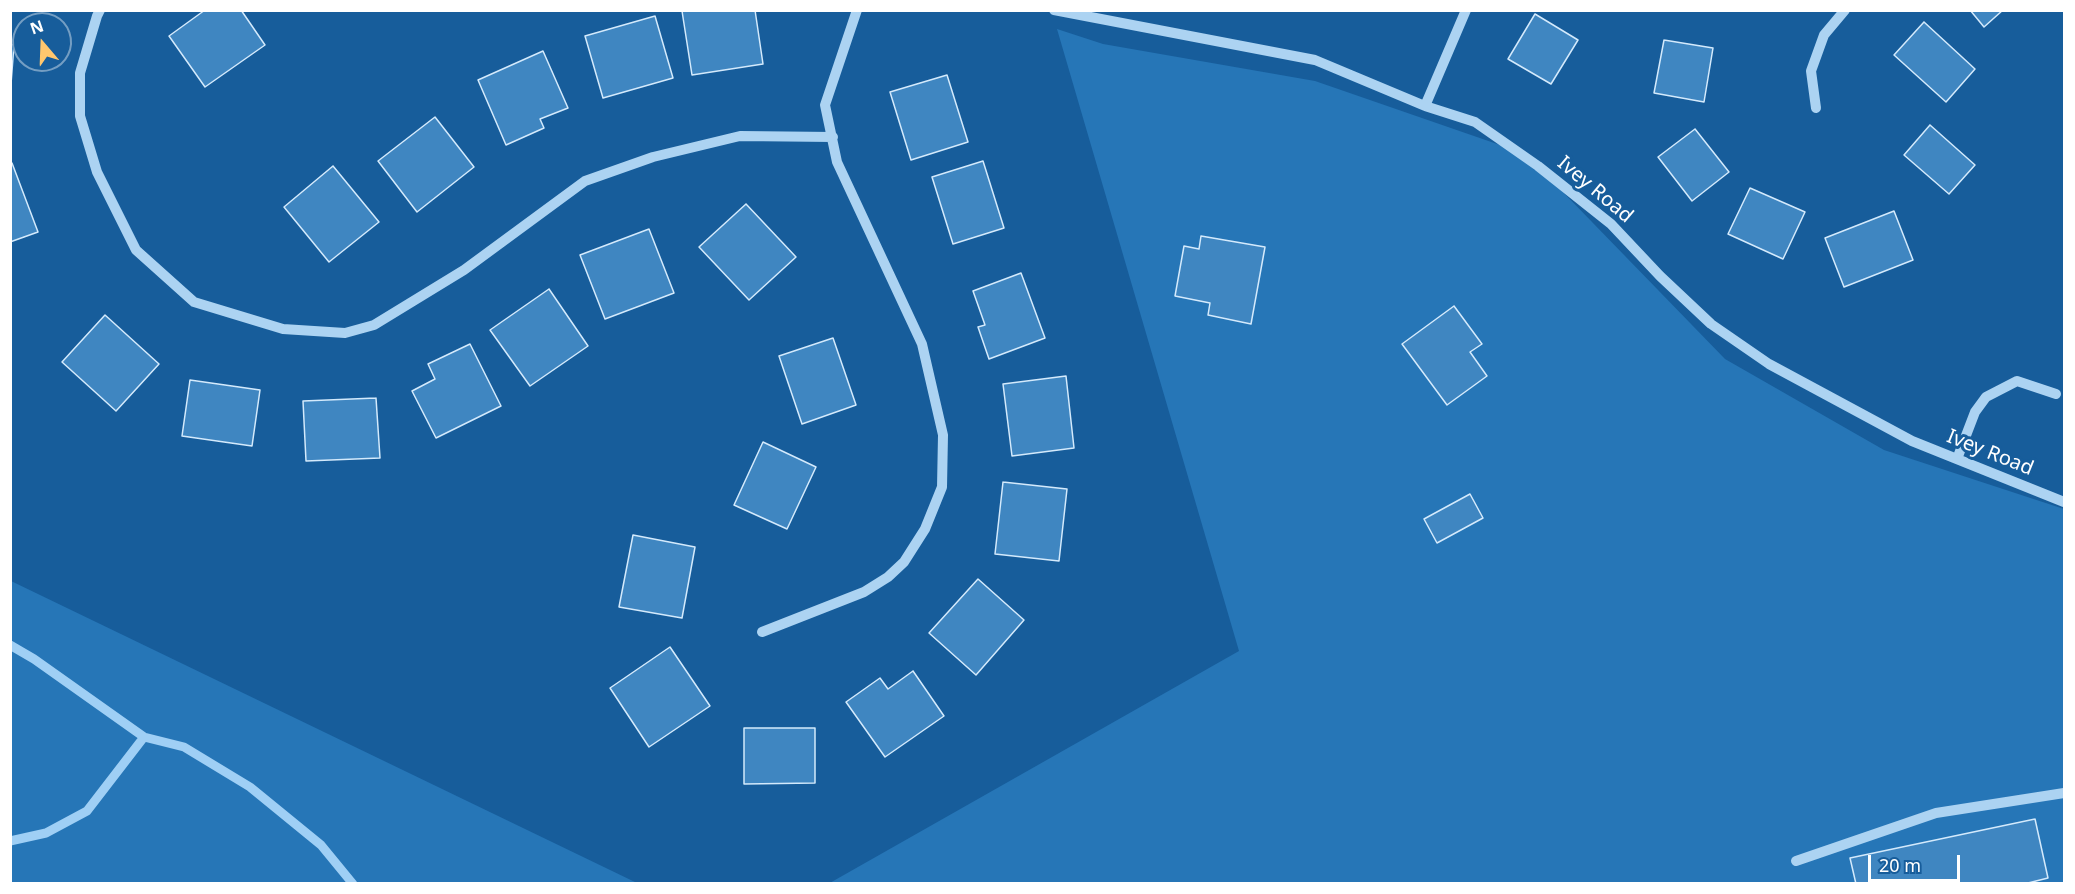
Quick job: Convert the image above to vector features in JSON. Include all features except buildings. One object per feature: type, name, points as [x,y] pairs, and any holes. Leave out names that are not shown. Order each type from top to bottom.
[{"type":"street","points":[[100,10],[80,74],[80,116],[97,172],[136,250],[195,302],[283,329],[345,333],[374,325],[464,270],[585,181],[653,157],[740,136],[833,137]]},
{"type":"street","points":[[762,632],[864,592],[888,577],[904,562],[925,529],[942,488],[943,435],[922,344],[837,162],[825,105],[857,10]]},
{"type":"street","name":"Ivey Road","points":[[1054,10],[1315,60],[1425,106],[1475,122],[1539,166],[1611,224],[1660,276],[1711,324],[1769,364],[1912,441],[2064,502]]},
{"type":"street","points":[[1425,106],[1466,10]]},
{"type":"street","points":[[1816,108],[1811,70],[1824,35],[1845,10]]},
{"type":"street","points":[[1957,459],[1975,412],[1986,397],[2017,381],[2056,394]]},
{"type":"street","points":[[1796,861],[1936,813],[2064,792]]},
{"type":"shaded area","points":[[1057,29],[1103,44],[1315,81],[1526,154],[1725,359],[1884,450],[2064,509],[2064,883],[828,884],[1239,651]]},
{"type":"shaded area","points":[[11,581],[637,883],[11,883]]},
{"type":"waterway","points":[[10,645],[34,659],[144,737],[184,747],[250,787],[321,845],[353,884]]},
{"type":"waterway","points":[[10,841],[46,833],[87,811],[144,737]]}]
